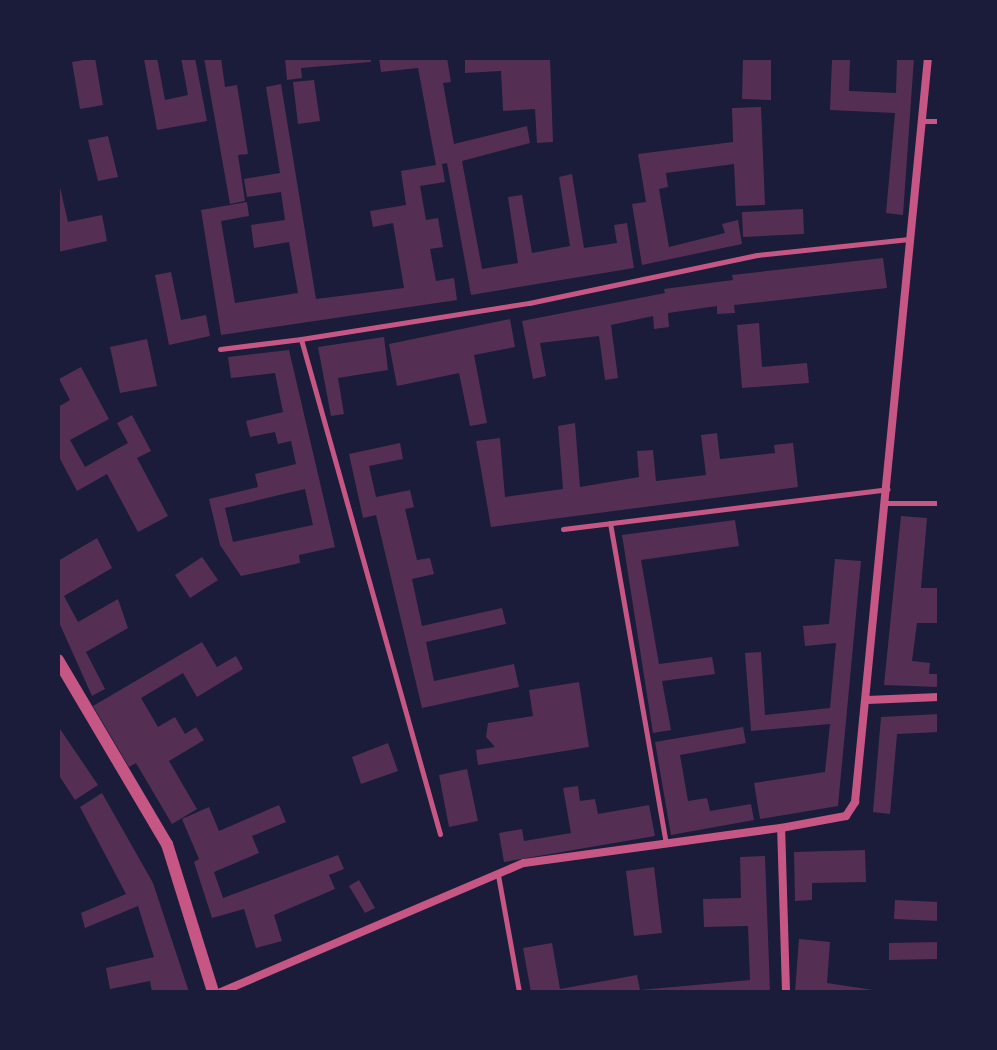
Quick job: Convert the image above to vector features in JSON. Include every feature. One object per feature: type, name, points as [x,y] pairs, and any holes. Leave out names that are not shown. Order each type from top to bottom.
[{"type":"street","points":[[221,992],[524,863],[666,845],[846,816],[855,802],[867,700],[928,58]]},
{"type":"street","points":[[58,660],[167,844],[213,992]]},
{"type":"street","points":[[867,700],[939,697]]},
{"type":"street","points":[[781,828],[786,992]]},
{"type":"lane","points":[[923,121],[939,121]]},
{"type":"lane","points":[[220,349],[529,303],[757,255],[909,239]]},
{"type":"lane","points":[[301,339],[440,834]]},
{"type":"lane","points":[[563,529],[889,489]]},
{"type":"lane","points":[[888,503],[939,503]]},
{"type":"lane","points":[[610,523],[666,845]]},
{"type":"lane","points":[[498,875],[519,992]]},
{"type":"building","points":[[95,58],[103,105],[80,109],[72,62]]},
{"type":"building","points":[[157,58],[165,100],[188,95],[181,58],[195,58],[207,121],[157,130],[144,59]]},
{"type":"building","points":[[204,58],[221,58],[225,87],[237,85],[248,154],[238,155],[245,201],[230,204]]},
{"type":"building","points":[[285,58],[371,58],[371,62],[301,68],[302,78],[287,80]]},
{"type":"building","points":[[379,58],[447,58],[451,82],[443,83],[454,144],[527,126],[530,143],[462,161],[482,269],[518,263],[508,197],[522,195],[532,253],[570,246],[559,177],[572,174],[584,248],[617,243],[614,225],[627,223],[634,268],[471,295],[447,163],[442,164],[445,182],[420,186],[426,220],[438,218],[443,247],[430,249],[436,281],[454,278],[457,300],[221,335],[201,210],[247,202],[249,216],[221,221],[235,303],[298,293],[289,242],[254,248],[251,225],[285,220],[281,192],[247,197],[244,179],[280,173],[266,87],[281,84],[316,299],[404,288],[393,223],[373,227],[370,211],[406,205],[401,171],[436,165],[418,68],[381,72]]},
{"type":"building","points":[[465,58],[550,58],[553,142],[537,143],[535,109],[503,111],[501,71],[465,73]]},
{"type":"building","points":[[743,58],[771,58],[771,100],[742,99]]},
{"type":"building","points":[[897,58],[914,58],[903,215],[886,213],[895,113],[830,110],[832,59],[850,60],[849,91],[896,93]]},
{"type":"building","points":[[314,80],[320,121],[298,124],[293,82]]},
{"type":"building","points":[[761,107],[765,205],[736,206],[734,164],[666,173],[668,187],[659,189],[669,247],[725,233],[722,224],[738,220],[742,244],[642,265],[632,204],[646,202],[638,154],[733,142],[732,108]]},
{"type":"building","points":[[108,136],[118,177],[98,181],[88,140]]},
{"type":"building","points":[[59,183],[68,222],[102,215],[107,241],[58,252]]},
{"type":"building","points":[[803,209],[804,234],[743,237],[742,212]]},
{"type":"building","points":[[883,258],[887,288],[734,305],[735,313],[717,314],[717,306],[668,313],[669,327],[654,329],[653,316],[611,325],[618,378],[605,380],[599,336],[540,343],[546,376],[533,379],[522,321],[665,293],[664,289],[733,280],[732,275]]},
{"type":"building","points":[[171,272],[181,320],[206,315],[210,336],[169,345],[155,275]]},
{"type":"building","points":[[510,319],[515,347],[474,355],[487,423],[470,426],[459,373],[397,386],[389,344]]},
{"type":"building","points":[[759,323],[762,367],[807,363],[809,383],[742,388],[737,325]]},
{"type":"building","points":[[384,337],[388,370],[338,378],[344,414],[331,416],[318,347]]},
{"type":"building","points":[[147,339],[157,386],[120,393],[110,347]]},
{"type":"building","points":[[289,350],[335,547],[299,555],[300,563],[241,576],[220,545],[209,499],[258,487],[255,474],[296,464],[291,441],[278,444],[275,432],[250,437],[246,421],[283,412],[275,373],[231,378],[228,357]],"holes":[[[305,489],[313,525],[233,542],[225,508]]]},
{"type":"building","points":[[81,367],[109,419],[70,440],[85,467],[128,443],[117,423],[132,415],[151,451],[137,458],[168,516],[138,532],[107,474],[77,491],[58,455],[58,407],[70,400],[59,379]]},
{"type":"building","points":[[575,423],[580,487],[639,477],[637,451],[653,450],[656,481],[706,475],[701,435],[717,433],[720,459],[775,453],[774,445],[793,443],[798,487],[491,527],[476,441],[500,438],[505,497],[563,489],[558,426]]},
{"type":"building","points":[[400,443],[403,459],[369,466],[376,497],[410,490],[414,507],[405,509],[417,560],[430,558],[434,574],[412,579],[422,626],[502,608],[506,624],[426,642],[434,681],[514,664],[519,687],[422,708],[376,515],[363,518],[349,454]]},
{"type":"building","points":[[901,516],[927,518],[921,588],[939,588],[939,623],[917,623],[912,661],[930,663],[929,674],[939,674],[939,687],[884,685]]},
{"type":"building","points":[[735,520],[739,546],[641,560],[659,664],[712,657],[715,674],[662,681],[671,730],[653,733],[622,535]]},
{"type":"building","points":[[97,538],[112,568],[64,596],[78,622],[118,599],[128,628],[86,652],[105,689],[92,696],[58,620],[58,561]]},
{"type":"building","points":[[202,557],[218,580],[190,598],[175,575]]},
{"type":"building","points":[[835,559],[861,561],[838,806],[760,819],[754,783],[825,772],[830,724],[751,731],[745,653],[761,652],[765,715],[830,708],[836,643],[805,646],[803,626],[829,624]]},
{"type":"building","points":[[202,642],[217,667],[236,656],[243,669],[197,697],[183,673],[141,698],[158,727],[175,717],[185,734],[196,727],[204,740],[169,761],[197,809],[172,824],[136,763],[129,767],[93,706]]},
{"type":"building","points":[[579,682],[589,747],[478,765],[476,750],[495,747],[486,737],[488,723],[533,716],[529,690]]},
{"type":"building","points":[[939,714],[939,732],[897,734],[890,814],[873,812],[881,717]]},
{"type":"building","points":[[58,726],[98,785],[75,800],[58,774]]},
{"type":"building","points":[[743,727],[746,743],[680,755],[688,801],[707,798],[710,811],[751,804],[754,820],[671,835],[655,742]]},
{"type":"building","points":[[388,743],[398,771],[361,784],[352,757]]},
{"type":"building","points":[[467,769],[478,821],[449,827],[439,775]]},
{"type":"building","points":[[578,786],[580,801],[595,799],[598,814],[649,805],[655,836],[504,862],[499,833],[522,829],[524,841],[571,833],[563,788]]},
{"type":"building","points":[[102,793],[153,883],[189,992],[152,992],[150,981],[110,989],[106,968],[154,957],[138,906],[85,928],[81,913],[126,894],[80,807]]},
{"type":"building","points":[[279,805],[286,822],[252,836],[259,853],[214,872],[223,898],[338,855],[344,869],[329,875],[335,889],[274,915],[282,941],[256,948],[244,909],[212,918],[194,862],[199,859],[182,819],[209,807],[219,831]]},
{"type":"building","points":[[865,850],[866,882],[812,883],[812,900],[795,901],[794,852]]},
{"type":"building","points":[[765,856],[770,992],[531,992],[523,948],[552,943],[560,989],[637,975],[640,990],[750,980],[748,926],[704,927],[703,899],[741,898],[740,857]]},
{"type":"building","points":[[654,867],[662,933],[634,936],[626,871]]},
{"type":"building","points":[[359,880],[375,908],[365,913],[349,886]]},
{"type":"building","points":[[895,900],[939,902],[939,921],[894,919]]},
{"type":"building","points":[[799,939],[830,942],[827,983],[886,992],[795,992]]},
{"type":"building","points":[[939,942],[939,959],[889,960],[889,943]]}]
